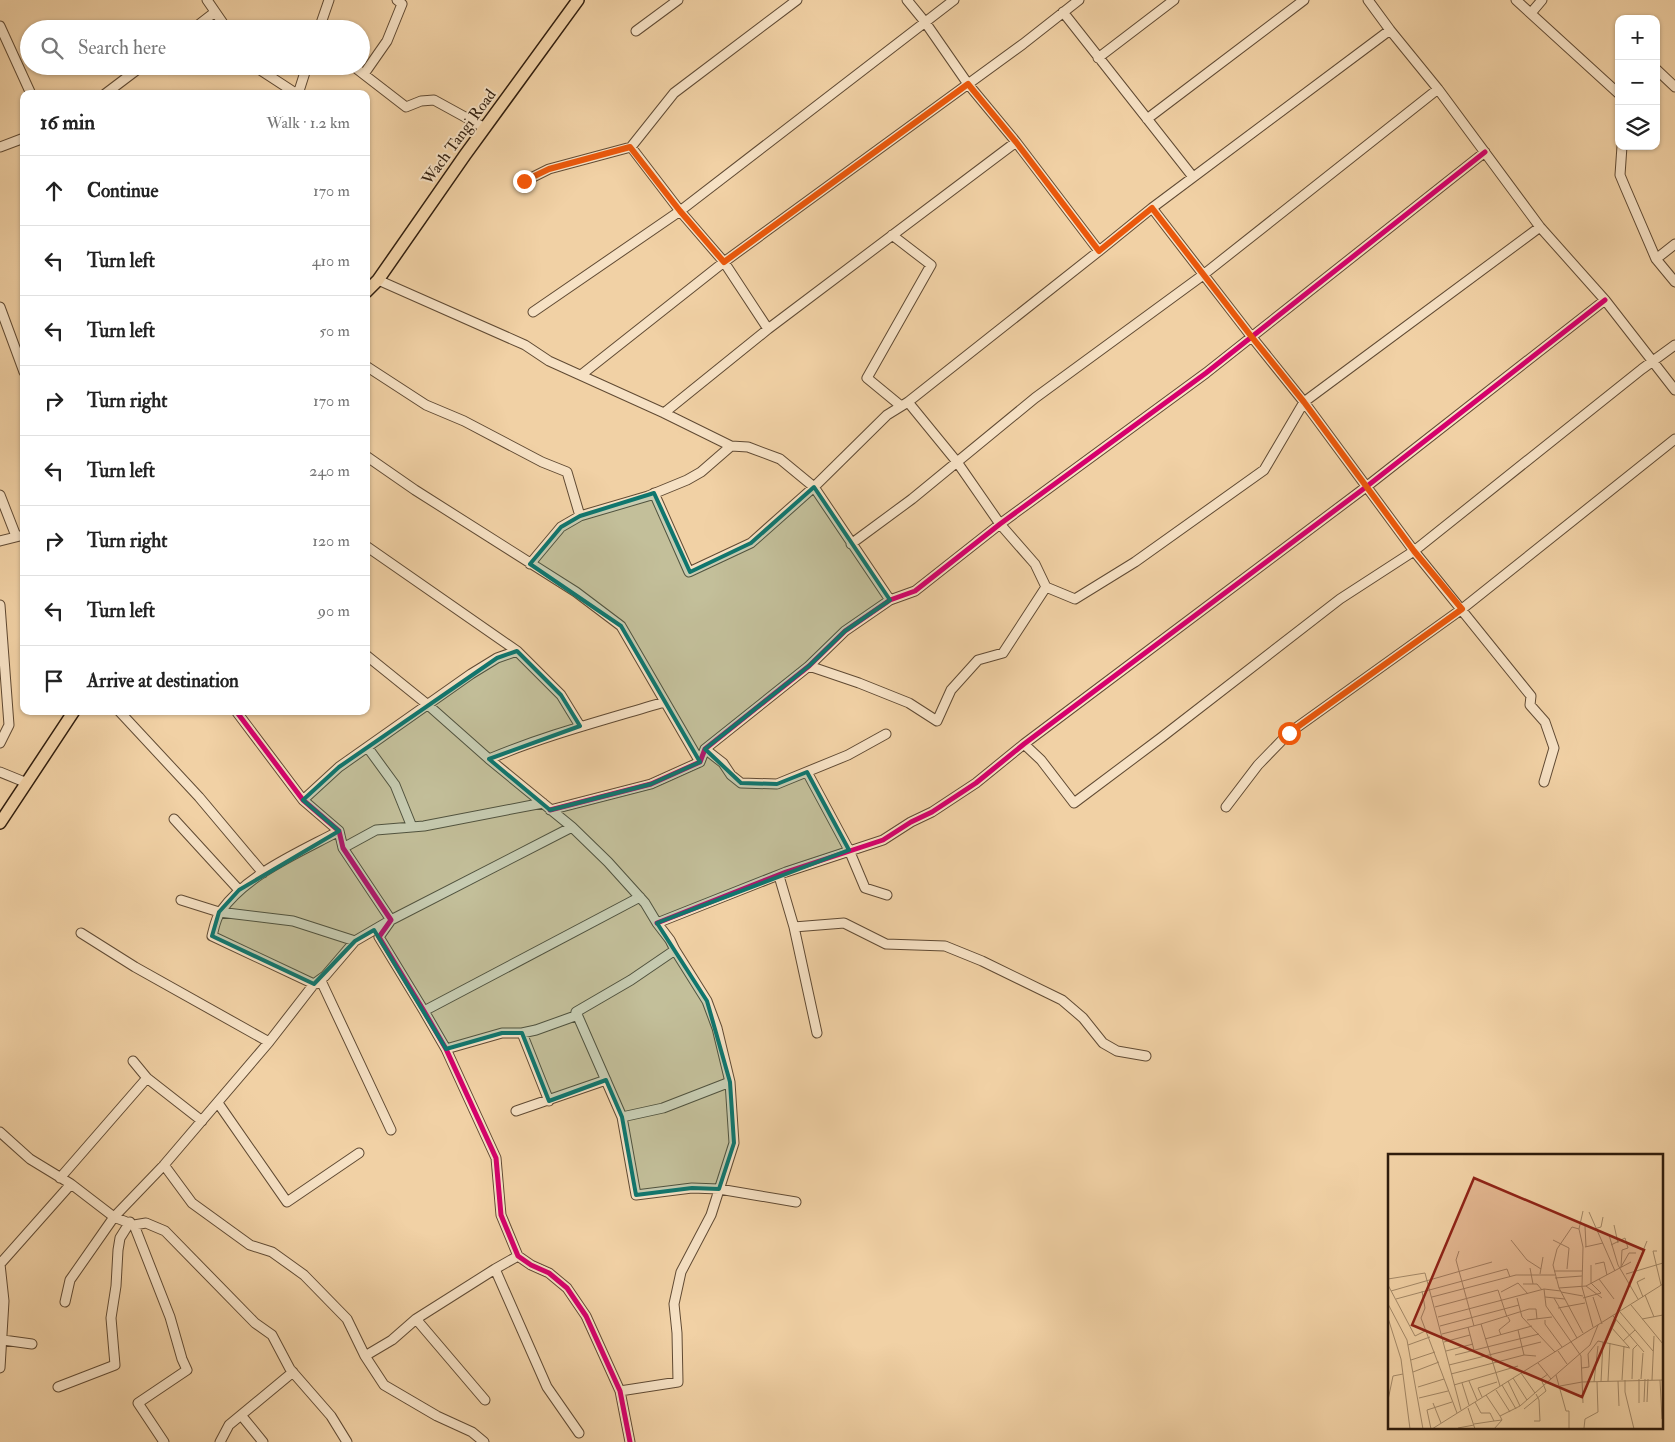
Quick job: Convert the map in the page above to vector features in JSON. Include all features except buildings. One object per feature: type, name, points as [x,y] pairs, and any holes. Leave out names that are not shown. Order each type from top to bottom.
[{"type":"main road","name":"Wach Tangi Road","points":[[370,288],[378,280],[578,0]]},
{"type":"main road","points":[[0,823],[71,715]]},
{"type":"street","points":[[207,0],[221,20]]},
{"type":"street","points":[[322,20],[329,0]]},
{"type":"street","points":[[370,65],[387,40],[402,4],[397,0]]},
{"type":"street","points":[[636,31],[678,0]]},
{"type":"street","points":[[524,181],[549,169],[630,147],[674,93],[797,0]]},
{"type":"street","points":[[907,0],[925,22],[968,84],[1016,142],[1099,251]]},
{"type":"street","points":[[532,312],[680,211],[954,0]]},
{"type":"street","points":[[581,375],[724,262],[968,84],[1079,0]]},
{"type":"street","points":[[1098,58],[1174,0]]},
{"type":"street","points":[[1148,119],[1304,0]]},
{"type":"street","points":[[1368,0],[1438,89],[1540,227],[1605,300],[1675,390]]},
{"type":"street","points":[[1516,0],[1615,90]]},
{"type":"street","points":[[1531,14],[1542,0]]},
{"type":"street","points":[[205,20],[215,12]]},
{"type":"street","points":[[1064,12],[1193,178]]},
{"type":"street","points":[[0,26],[20,70]]},
{"type":"street","points":[[654,493],[689,572],[751,543],[814,487],[887,415],[904,404],[1152,208],[1390,30]]},
{"type":"street","points":[[1660,73],[1675,87]]},
{"type":"street","points":[[22,75],[29,90]]},
{"type":"street","points":[[110,90],[130,75]]},
{"type":"street","points":[[268,75],[292,90]]},
{"type":"street","points":[[299,90],[304,75]]},
{"type":"street","points":[[365,75],[406,107],[434,100],[485,128]]},
{"type":"street","points":[[851,544],[912,499],[1035,398],[1203,275],[1438,89]]},
{"type":"street","points":[[0,147],[20,140]]},
{"type":"street","points":[[664,413],[768,328],[1016,142]]},
{"type":"street","points":[[630,147],[680,211],[724,262],[768,328]]},
{"type":"street","points":[[1622,150],[1620,174],[1656,259],[1675,282]]},
{"type":"street","points":[[550,810],[651,784],[700,762],[705,749],[809,666],[845,631],[890,600],[916,591],[1000,524],[1206,373],[1485,152]]},
{"type":"street","points":[[1152,208],[1304,402],[1414,551],[1531,696],[1530,705],[1545,722],[1554,748],[1544,782]]},
{"type":"street","points":[[892,235],[931,265],[867,378],[904,404],[957,462],[1000,524],[1035,564],[1046,587],[1075,599],[1135,562],[1264,470],[1304,402],[1540,227]]},
{"type":"street","points":[[1656,259],[1675,244]]},
{"type":"street","points":[[378,280],[525,345],[549,361],[664,413],[731,446],[748,447],[780,459],[814,487],[890,600]]},
{"type":"street","points":[[657,923],[849,850],[883,840],[976,784],[1024,744],[1366,487],[1605,300]]},
{"type":"street","points":[[0,307],[20,361]]},
{"type":"street","points":[[1024,744],[1041,760],[1074,803],[1340,599],[1414,551],[1652,361],[1675,346]]},
{"type":"street","points":[[370,369],[426,405],[464,421],[542,462],[567,472],[580,516]]},
{"type":"street","points":[[1226,807],[1258,765],[1289,733],[1462,609],[1675,439]]},
{"type":"street","points":[[530,564],[561,527],[580,516],[654,493],[687,480],[701,472],[731,446]]},
{"type":"street","points":[[370,459],[423,495],[576,592],[621,626],[700,762]]},
{"type":"street","points":[[0,495],[20,536],[0,541]]},
{"type":"street","points":[[370,549],[517,652],[561,695],[580,726]]},
{"type":"street","points":[[809,666],[909,702],[937,721],[951,690],[978,660],[1003,653],[1046,587]]},
{"type":"street","points":[[0,605],[3,684],[9,724],[0,743]]},
{"type":"street","points":[[303,800],[339,767],[471,674],[497,658],[517,652]]},
{"type":"street","points":[[370,658],[572,827],[608,862],[645,903],[670,940],[707,1001],[717,1028],[730,1082],[734,1143],[711,1216],[681,1272],[674,1304],[677,1333],[678,1382],[620,1390]]},
{"type":"street","points":[[489,759],[580,726],[664,702]]},
{"type":"street","points":[[123,715],[199,797],[263,873]]},
{"type":"street","points":[[239,715],[303,800],[339,831],[343,848],[391,920]]},
{"type":"street","points":[[705,749],[723,763],[731,775],[741,783],[777,784],[848,755],[886,734]]},
{"type":"street","points":[[368,748],[395,785],[412,827]]},
{"type":"street","points":[[0,772],[26,783]]},
{"type":"street","points":[[807,772],[849,850],[865,888],[886,895]]},
{"type":"street","points":[[343,848],[376,830],[412,827],[543,803]]},
{"type":"street","points":[[174,819],[239,890]]},
{"type":"street","points":[[65,1302],[70,1280],[114,1217],[164,1165],[269,1042],[314,984],[325,976],[355,941],[391,920],[572,827]]},
{"type":"street","points":[[339,831],[263,873],[239,890],[219,912],[212,936],[314,984],[322,983],[392,1130]]},
{"type":"street","points":[[779,876],[794,927],[817,1033]]},
{"type":"street","points":[[424,1011],[640,897]]},
{"type":"street","points":[[181,900],[219,912],[293,921],[355,941]]},
{"type":"street","points":[[391,920],[379,938],[446,1049],[496,1158],[501,1215],[518,1256],[531,1265],[549,1273],[567,1288],[586,1316],[620,1390],[630,1442]]},
{"type":"street","points":[[794,927],[844,923],[886,944],[945,946],[982,961],[1062,1000],[1082,1018],[1103,1043],[1117,1051],[1146,1056]]},
{"type":"street","points":[[81,934],[135,967],[269,1042]]},
{"type":"street","points":[[446,1049],[502,1033],[522,1033],[567,1020],[575,1016],[576,1012],[631,980],[675,950]]},
{"type":"street","points":[[576,1012],[622,1117],[636,1195],[692,1188],[720,1189],[796,1202]]},
{"type":"street","points":[[522,1033],[549,1101]]},
{"type":"street","points":[[132,1061],[147,1078],[202,1121]]},
{"type":"street","points":[[60,1178],[147,1078]]},
{"type":"street","points":[[516,1111],[606,1080]]},
{"type":"street","points":[[622,1117],[662,1108],[730,1082]]},
{"type":"street","points":[[218,1103],[287,1202],[359,1153]]},
{"type":"street","points":[[0,1132],[30,1159],[71,1184],[114,1217],[132,1224],[146,1224],[165,1231],[255,1324],[272,1335],[293,1372],[331,1416],[347,1442]]},
{"type":"street","points":[[164,1165],[192,1203],[250,1245],[272,1252],[304,1275],[347,1319],[365,1356],[384,1385],[437,1416],[472,1432],[484,1442]]},
{"type":"street","points":[[0,1368],[4,1301],[0,1264],[71,1184]]},
{"type":"street","points":[[58,1387],[114,1365],[111,1318],[116,1286],[118,1250],[120,1238],[132,1224]]},
{"type":"street","points":[[132,1224],[170,1317],[187,1370],[138,1403],[164,1442]]},
{"type":"street","points":[[365,1356],[392,1340],[416,1319],[518,1256]]},
{"type":"street","points":[[495,1269],[547,1387],[579,1433]]},
{"type":"street","points":[[416,1319],[485,1400]]},
{"type":"street","points":[[3,1340],[32,1344]]},
{"type":"street","points":[[220,1442],[229,1425],[293,1372]]},
{"type":"street","points":[[242,1415],[263,1442]]},
{"type":"highlighted area","points":[[814,487],[890,600],[845,631],[809,666],[705,749],[741,783],[777,784],[807,772],[849,850],[657,923],[707,1001],[730,1082],[734,1143],[719,1189],[692,1188],[636,1195],[622,1117],[606,1080],[549,1101],[522,1033],[502,1033],[446,1049],[374,930],[355,941],[314,984],[212,936],[219,912],[239,890],[339,831],[303,800],[339,767],[497,658],[517,651],[561,695],[580,726],[489,759],[550,810],[651,784],[700,762],[621,626],[530,564],[561,527],[580,516],[654,493],[690,572],[751,543]]},
{"type":"cycle path","points":[[550,810],[651,784],[700,762],[705,749],[809,666],[845,631],[890,600],[915,591],[1000,524],[1206,373],[1485,152]]},
{"type":"cycle path","points":[[657,923],[786,872],[883,840],[911,822],[932,812],[976,783],[1024,744],[1366,487],[1605,300]]},
{"type":"cycle path","points":[[239,715],[303,800],[339,831],[343,848],[391,920],[379,937],[446,1049],[496,1158],[501,1215],[518,1256],[531,1265],[549,1273],[567,1288],[586,1316],[620,1391],[630,1442]]},
{"type":"route","points":[[524,181],[549,169],[630,147],[680,211],[724,262],[968,84],[1016,142],[1099,251],[1152,208],[1304,402],[1414,551],[1462,609],[1289,733]]}]
